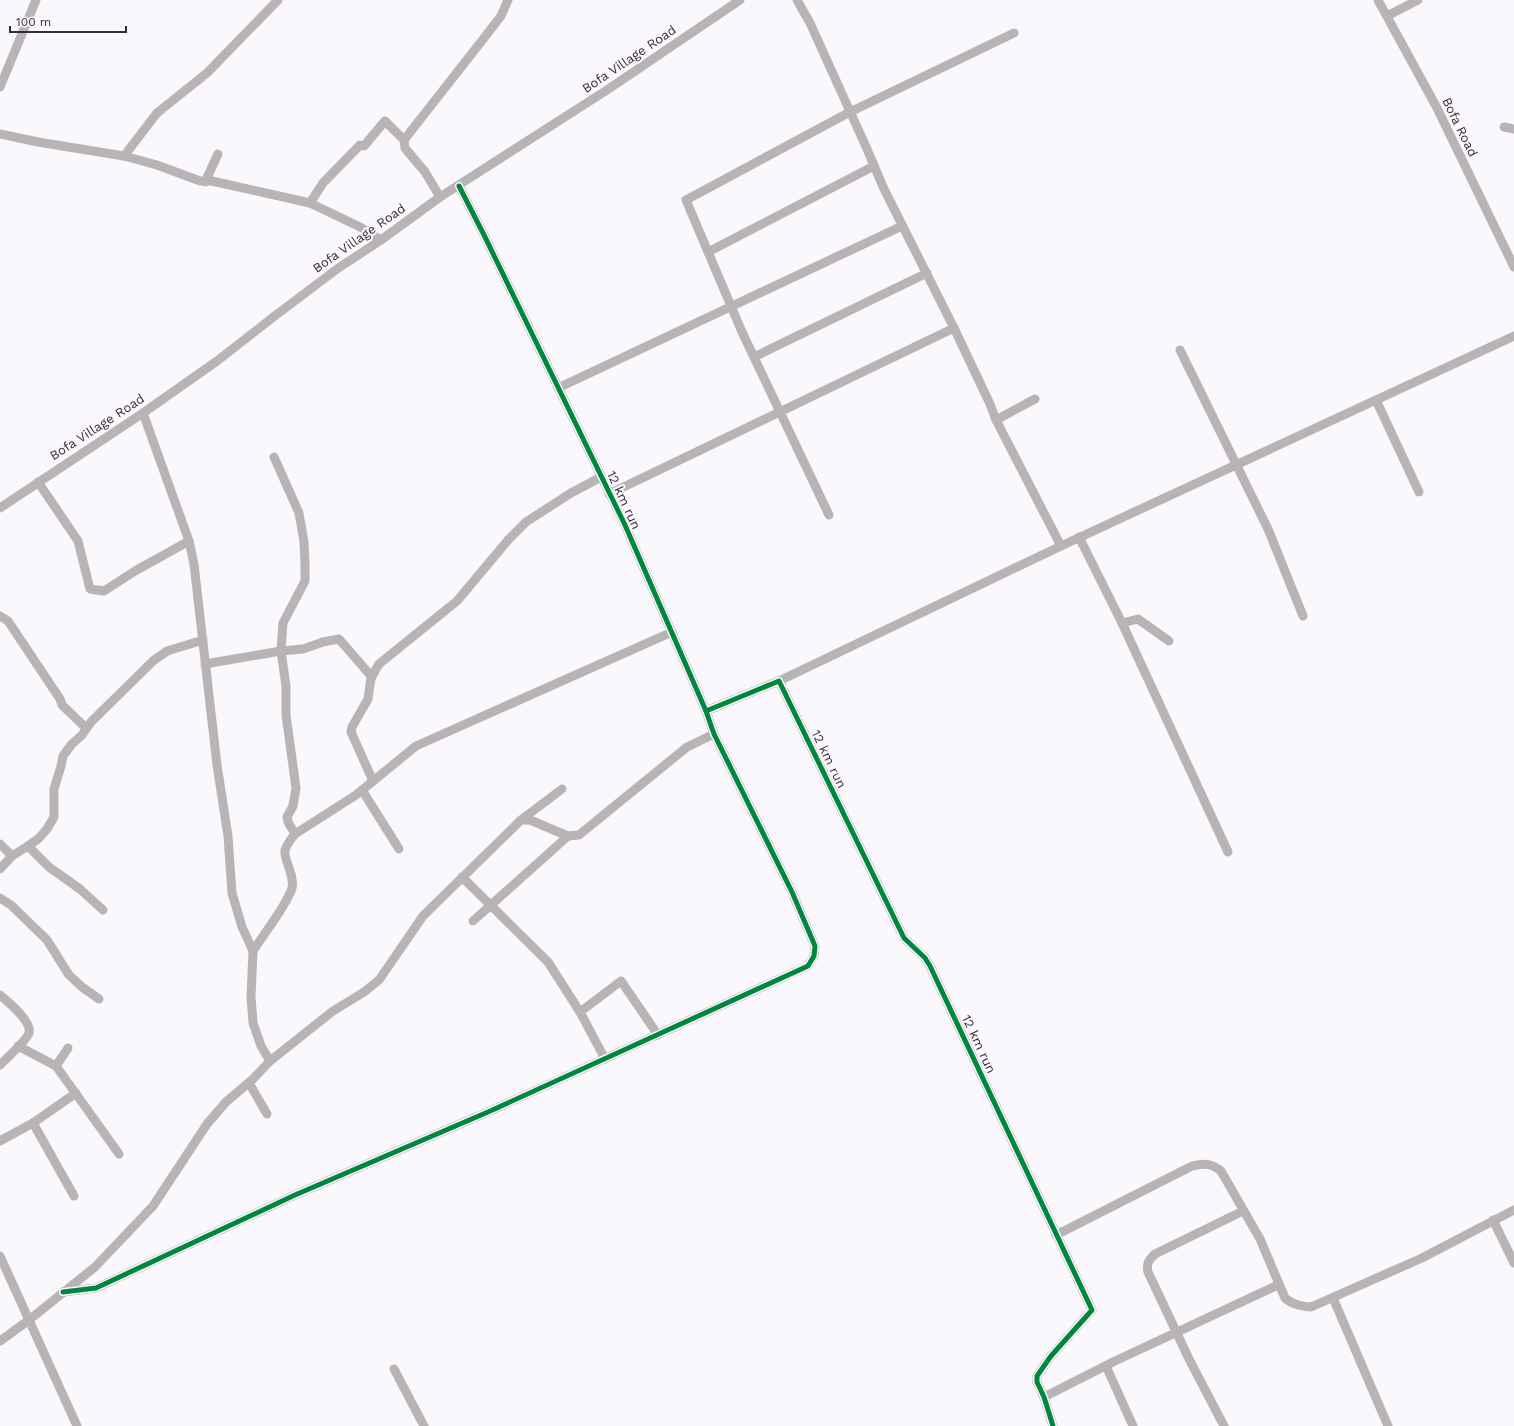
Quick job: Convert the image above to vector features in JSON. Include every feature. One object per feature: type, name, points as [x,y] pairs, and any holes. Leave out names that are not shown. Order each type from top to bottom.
[{"type":"street","points":[[0,87],[36,0]]},
{"type":"street","points":[[124,156],[157,113],[207,73],[278,0]]},
{"type":"street","points":[[404,140],[441,95],[484,38],[500,16],[508,0]]},
{"type":"street","name":"Bofa Village Road","points":[[0,508],[143,413],[217,361],[337,269],[381,240],[440,197],[607,90],[740,0]]},
{"type":"street","points":[[797,0],[810,23],[884,189],[954,328],[996,420],[1061,546]]},
{"type":"street","name":"Bofa Road","points":[[1378,0],[1437,108],[1514,268]]},
{"type":"street","points":[[1387,16],[1418,0]]},
{"type":"street","points":[[828,515],[754,357],[686,200],[850,112],[1014,33]]},
{"type":"street","points":[[310,202],[323,183],[360,145],[364,146],[385,121],[404,140],[405,148],[425,172],[440,197]]},
{"type":"street","points":[[1504,127],[1514,129]]},
{"type":"street","points":[[0,134],[124,156],[157,165],[205,182],[212,181],[310,202],[360,226],[381,240]]},
{"type":"street","points":[[205,182],[218,154]]},
{"type":"street","points":[[708,252],[874,166]]},
{"type":"street","name":"12 km run","points":[[63,1292],[96,1288],[295,1195],[488,1112],[808,966],[814,956],[815,946],[792,892],[714,734],[706,710],[672,632],[609,494],[459,186]]},
{"type":"street","points":[[558,388],[902,226]]},
{"type":"street","points":[[754,357],[927,273]]},
{"type":"street","points":[[609,494],[954,328]]},
{"type":"street","points":[[706,710],[779,681],[1079,537],[1514,336]]},
{"type":"street","points":[[1180,350],[1268,529],[1303,616]]},
{"type":"street","points":[[996,420],[1035,399]]},
{"type":"street","points":[[1376,400],[1418,492]]},
{"type":"street","points":[[143,413],[189,540],[194,564],[217,765],[228,836],[232,892],[242,927],[253,951],[251,997],[253,1023],[261,1046],[270,1061]]},
{"type":"street","points":[[274,457],[298,512],[304,542],[305,581],[282,624],[281,651],[286,686],[286,715],[296,788],[293,806],[287,817],[288,822],[295,834]]},
{"type":"street","points":[[373,782],[351,732],[352,727],[368,699],[372,677],[379,664],[457,602],[509,539],[526,522],[571,493],[601,477]]},
{"type":"street","points":[[38,482],[78,541],[90,589],[104,591],[135,571],[189,540]]},
{"type":"street","points":[[1079,537],[1122,623],[1228,852]]},
{"type":"street","points":[[0,616],[8,621],[60,699],[62,705],[86,728]]},
{"type":"street","points":[[1122,623],[1138,619],[1168,642]]},
{"type":"street","points":[[253,951],[288,898],[292,887],[292,875],[285,851],[295,834],[373,782],[416,746],[672,632]]},
{"type":"street","points":[[206,664],[281,651],[303,649],[323,642],[339,639],[372,677]]},
{"type":"street","points":[[0,869],[12,856],[38,839],[48,829],[54,817],[54,789],[62,766],[63,756],[91,722],[153,661],[167,651],[203,640]]},
{"type":"street","name":"12 km run","points":[[779,681],[904,938],[925,958],[930,966],[1092,1310],[1051,1356],[1037,1376],[1037,1382],[1054,1426]]},
{"type":"street","points":[[521,820],[530,820],[568,836],[579,836],[687,747],[714,734]]},
{"type":"street","points":[[0,1341],[29,1320],[95,1267],[153,1206],[207,1124],[226,1102],[249,1083],[270,1061],[333,1011],[364,992],[379,980],[423,916],[521,820],[562,789]]},
{"type":"street","points":[[362,790],[398,849]]},
{"type":"street","points":[[473,921],[568,836]]},
{"type":"street","points":[[0,844],[12,856]]},
{"type":"street","points":[[28,846],[49,868],[80,889],[103,910]]},
{"type":"street","points":[[462,877],[548,962],[580,1012],[605,1059]]},
{"type":"street","points":[[0,898],[11,905],[47,940],[69,975],[82,987],[99,999]]},
{"type":"street","points":[[580,1012],[620,981],[658,1035]]},
{"type":"street","points":[[0,995],[24,1018],[30,1027],[29,1034],[0,1065]]},
{"type":"street","points":[[18,1046],[56,1066],[119,1154]]},
{"type":"street","points":[[56,1066],[68,1048]]},
{"type":"street","points":[[249,1083],[267,1114]]},
{"type":"street","points":[[0,1141],[33,1123],[76,1093]]},
{"type":"street","points":[[33,1123],[74,1196]]},
{"type":"street","points":[[1056,1235],[1192,1166],[1204,1163],[1214,1165],[1221,1171],[1260,1239],[1278,1285],[1285,1298],[1291,1303],[1299,1306],[1312,1307],[1422,1258],[1514,1210]]},
{"type":"street","points":[[1224,1426],[1176,1332],[1148,1272],[1147,1265],[1149,1259],[1155,1254],[1243,1211]]},
{"type":"street","points":[[1493,1220],[1514,1263]]},
{"type":"street","points":[[0,1256],[77,1426]]},
{"type":"street","points":[[1044,1397],[1176,1332],[1278,1285]]},
{"type":"street","points":[[1333,1298],[1388,1426]]},
{"type":"street","points":[[1106,1366],[1133,1426]]},
{"type":"street","points":[[394,1369],[424,1426]]},
{"type":"cycle path","points":[[459,186],[625,525],[706,711],[779,681],[904,938],[925,958],[930,966],[1092,1310],[1051,1356],[1037,1376],[1037,1382],[1044,1397],[1053,1426]]},
{"type":"cycle path","points":[[63,1292],[96,1288],[295,1195],[488,1112],[808,966],[814,956],[815,946],[792,892],[714,734],[706,711]]}]
